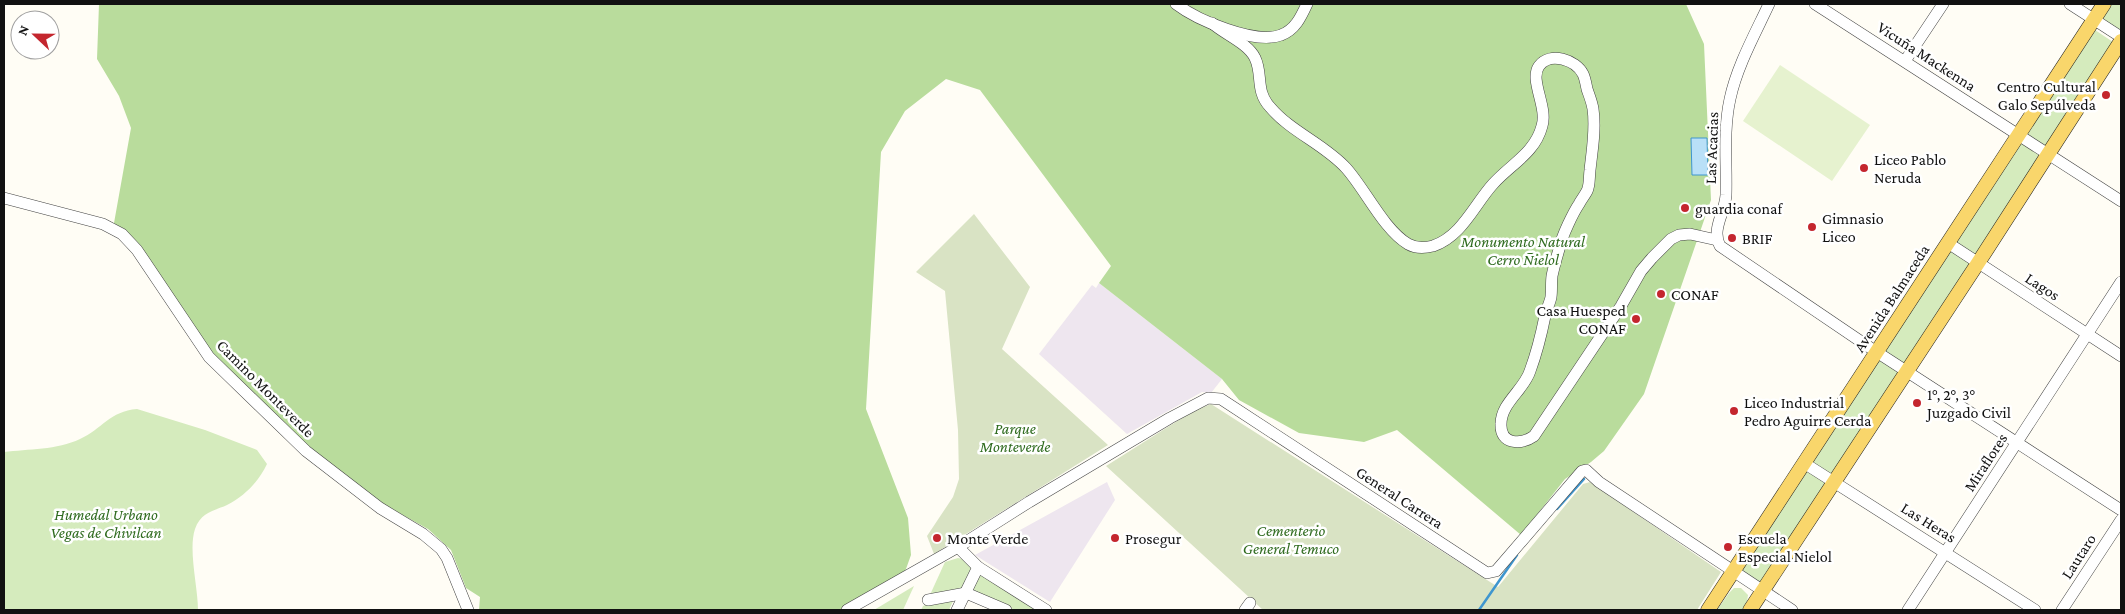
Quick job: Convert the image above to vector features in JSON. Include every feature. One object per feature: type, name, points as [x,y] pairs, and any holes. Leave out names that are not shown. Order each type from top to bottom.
[{"type":"main road","name":"Avenida Balmaceda","points":[[1708,610],[2104,4]]},
{"type":"main road","points":[[1750,610],[1978,264],[2121,41]]},
{"type":"street","points":[[1176,4],[1212,23],[1245,47],[1256,59],[1259,87],[1263,99],[1270,108],[1294,129],[1333,155],[1347,170],[1382,218],[1408,244],[1420,247],[1431,246],[1450,237],[1467,219],[1492,185],[1522,159],[1534,145],[1543,124],[1543,107],[1535,78],[1538,68],[1542,63],[1557,59],[1570,61],[1584,75],[1593,109],[1594,141],[1588,190],[1577,206],[1560,242],[1542,338],[1530,374],[1512,398],[1502,417],[1500,428],[1506,439],[1512,442],[1525,442],[1534,436],[1621,306],[1641,271],[1671,239],[1690,234],[1717,240],[1724,249],[1877,352],[2121,510]]},
{"type":"street","points":[[1212,23],[1258,38],[1281,35],[1299,20],[1307,4]]},
{"type":"street","name":"Las Acacias","points":[[1717,240],[1716,234],[1726,196],[1726,128],[1730,99],[1736,79],[1769,4]]},
{"type":"street","name":"Vicuña Mackenna","points":[[1815,4],[2121,201]]},
{"type":"street","points":[[1905,61],[1943,4]]},
{"type":"street","points":[[2070,4],[2121,37]]},
{"type":"street","name":"Camino Monteverde","points":[[4,198],[103,224],[128,239],[209,357],[306,451],[380,508],[423,534],[441,549],[447,558],[468,610]]},
{"type":"street","name":"Lagos","points":[[1948,243],[2121,356]]},
{"type":"street","name":"Miraflores","points":[[1908,610],[2121,282]]},
{"type":"street","name":"General Carrera","points":[[958,547],[1122,445],[1196,403],[1212,397],[1220,399],[1487,573],[1496,571],[1582,471],[1586,470],[1599,482],[1762,592],[1792,610]]},
{"type":"street","name":"Las Heras","points":[[1804,463],[2035,610]]},
{"type":"street","name":"Lautaro","points":[[2062,610],[2121,520]]},
{"type":"street","points":[[847,610],[958,547],[978,567],[1046,610]]},
{"type":"street","points":[[957,610],[978,567]]},
{"type":"street","points":[[928,600],[966,593],[1006,610]]},
{"type":"shaded area","points":[[1099,283],[1222,379],[1211,393],[1202,392],[1127,434],[1039,354],[1092,285],[1096,288]]},
{"type":"shaded area","points":[[1107,482],[1115,500],[1050,602],[975,555]]},
{"type":"green space","name":"Monumento Natural Cerro Ñielol","points":[[99,4],[1686,4],[1704,44],[1711,200],[1644,394],[1604,451],[1565,479],[1521,535],[1397,430],[1364,442],[1299,433],[1239,400],[1222,379],[1099,283],[1111,266],[980,90],[946,79],[905,111],[881,152],[866,409],[908,518],[911,555],[902,580],[842,610],[479,610],[480,597],[466,588],[451,550],[428,529],[383,504],[311,451],[211,355],[132,238],[114,223],[131,128],[119,96],[97,59]]},
{"type":"green space","points":[[2107,4],[2121,4],[2121,33],[2098,18]]},
{"type":"green space","points":[[2092,28],[2116,44],[2049,150],[2022,133]]},
{"type":"green space","points":[[1780,65],[1870,125],[1832,181],[1743,121]]},
{"type":"green space","points":[[2020,139],[2045,154],[1977,259],[1952,242]]},
{"type":"green space","name":"Parque Monteverde","points":[[974,214],[1030,287],[1002,349],[1108,445],[934,554],[927,536],[953,497],[959,479],[958,430],[945,291],[916,272]]},
{"type":"green space","points":[[1949,250],[1972,265],[1906,366],[1883,351]]},
{"type":"green space","points":[[1878,358],[1901,373],[1835,477],[1811,462]]},
{"type":"green space","name":"Cementerio General Temuco","points":[[1211,404],[1498,587],[1583,484],[1590,482],[1721,572],[1697,610],[1263,610],[1106,466],[1193,411]]},
{"type":"green space","name":"Humedal Urbano Vegas de Chivilcan","points":[[137,409],[205,430],[257,450],[267,464],[256,482],[245,493],[227,505],[208,513],[201,519],[195,529],[193,558],[198,610],[4,610],[4,452],[71,443],[88,435],[120,413]]},
{"type":"green space","points":[[1806,468],[1830,484],[1761,586],[1739,571]]},
{"type":"green space","points":[[958,558],[963,559],[971,567],[969,579],[960,591],[929,597],[945,562]]},
{"type":"green space","points":[[979,570],[1042,610],[1010,610],[969,592]]},
{"type":"green space","points":[[914,586],[903,610],[874,610]]},
{"type":"green space","points":[[1734,588],[1741,588],[1748,595],[1747,602],[1742,610],[1717,610],[1729,593]]},
{"type":"green space","points":[[951,599],[953,601],[949,610],[921,610],[923,606],[940,600]]},
{"type":"water","points":[[1691,138],[1707,138],[1708,175],[1692,175]]},
{"type":"waterway","points":[[1557,509],[1584,479]]},
{"type":"waterway","points":[[1479,610],[1517,555]]},
{"type":"place","name":"Centro Cultural Galo Sepúlveda","points":[[2106,95]]},
{"type":"place","name":"Liceo Pablo Neruda","points":[[1864,168]]},
{"type":"place","name":"guardia conaf","points":[[1685,208]]},
{"type":"place","name":"Gimnasio Liceo","points":[[1812,227]]},
{"type":"place","name":"BRIF","points":[[1732,238]]},
{"type":"place","name":"CONAF","points":[[1661,294]]},
{"type":"place","name":"Casa Huesped CONAF","points":[[1636,319]]},
{"type":"place","name":"1°, 2°, 3° Juzgado Civil","points":[[1917,403]]},
{"type":"place","name":"Liceo Industrial Pedro Aguirre Cerda","points":[[1734,411]]},
{"type":"place","name":"Monte Verde","points":[[937,538]]},
{"type":"place","name":"Prosegur","points":[[1115,538]]},
{"type":"place","name":"Escuela Especial Nielol","points":[[1728,547]]}]
